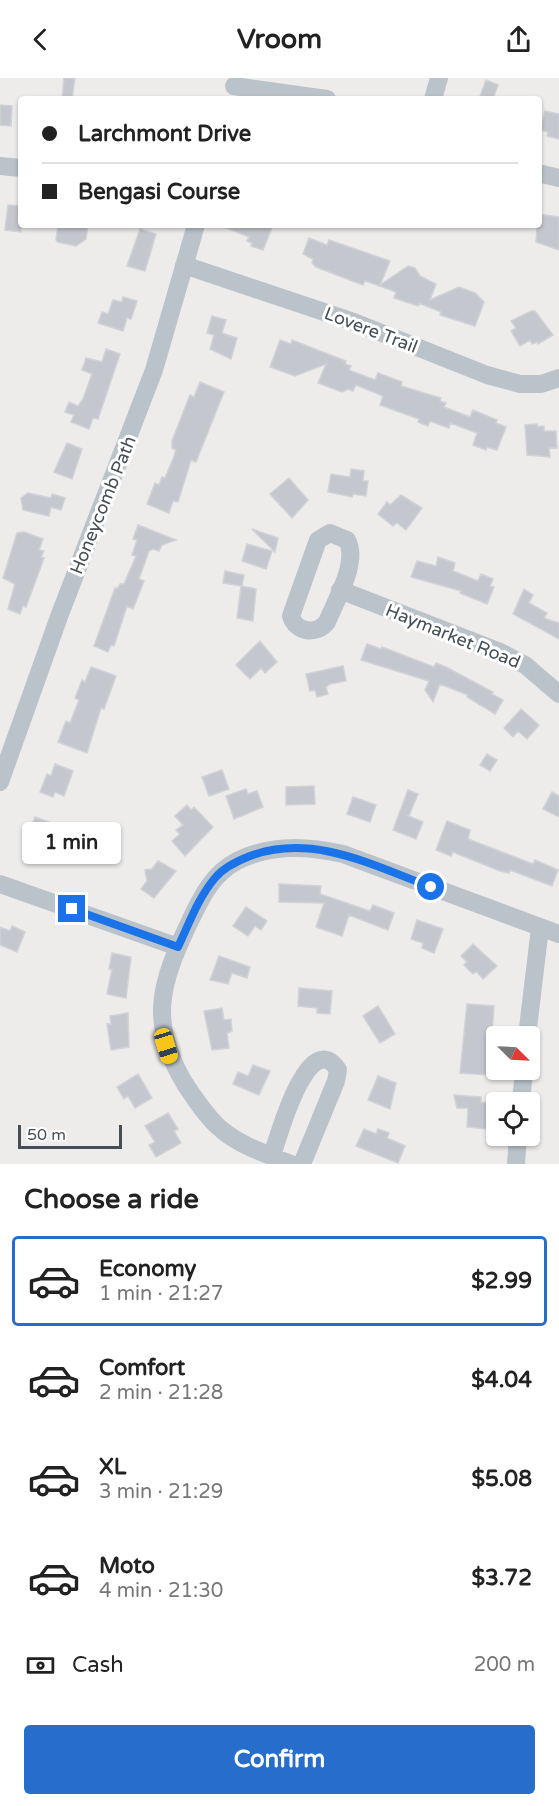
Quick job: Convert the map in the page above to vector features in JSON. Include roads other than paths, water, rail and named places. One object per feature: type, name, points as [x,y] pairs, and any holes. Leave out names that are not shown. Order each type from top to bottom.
[{"type":"street","points":[[435,96],[439,78]]},
{"type":"street","points":[[234,88],[302,96]]},
{"type":"street","points":[[0,166],[18,168]]},
{"type":"street","points":[[542,175],[559,178]]},
{"type":"street","name":"Honeycomb Path","points":[[0,782],[60,614],[154,370],[195,228]]},
{"type":"street","name":"Lovere Trail","points":[[184,265],[354,322],[487,375],[520,384],[541,384],[559,378]]},
{"type":"street","points":[[330,533],[347,540],[351,548],[340,590],[322,628],[312,632],[301,629],[293,622],[291,616],[300,584],[318,540],[330,533]]},
{"type":"street","name":"Haymarket Road","points":[[340,590],[500,652],[525,665],[559,694]]},
{"type":"street","points":[[291,1164],[236,1140],[221,1130],[191,1093],[170,1058],[162,1034],[161,1010],[164,986],[178,947],[202,895],[224,869],[261,852],[286,847],[316,848],[343,854],[559,934]]},
{"type":"street","points":[[0,884],[178,947]]},
{"type":"street","points":[[528,1026],[540,927]]},
{"type":"street","points":[[272,1156],[303,1076],[315,1061],[322,1059],[334,1064],[338,1070],[336,1081],[302,1164]]},
{"type":"street","points":[[516,1164],[518,1146]]}]
